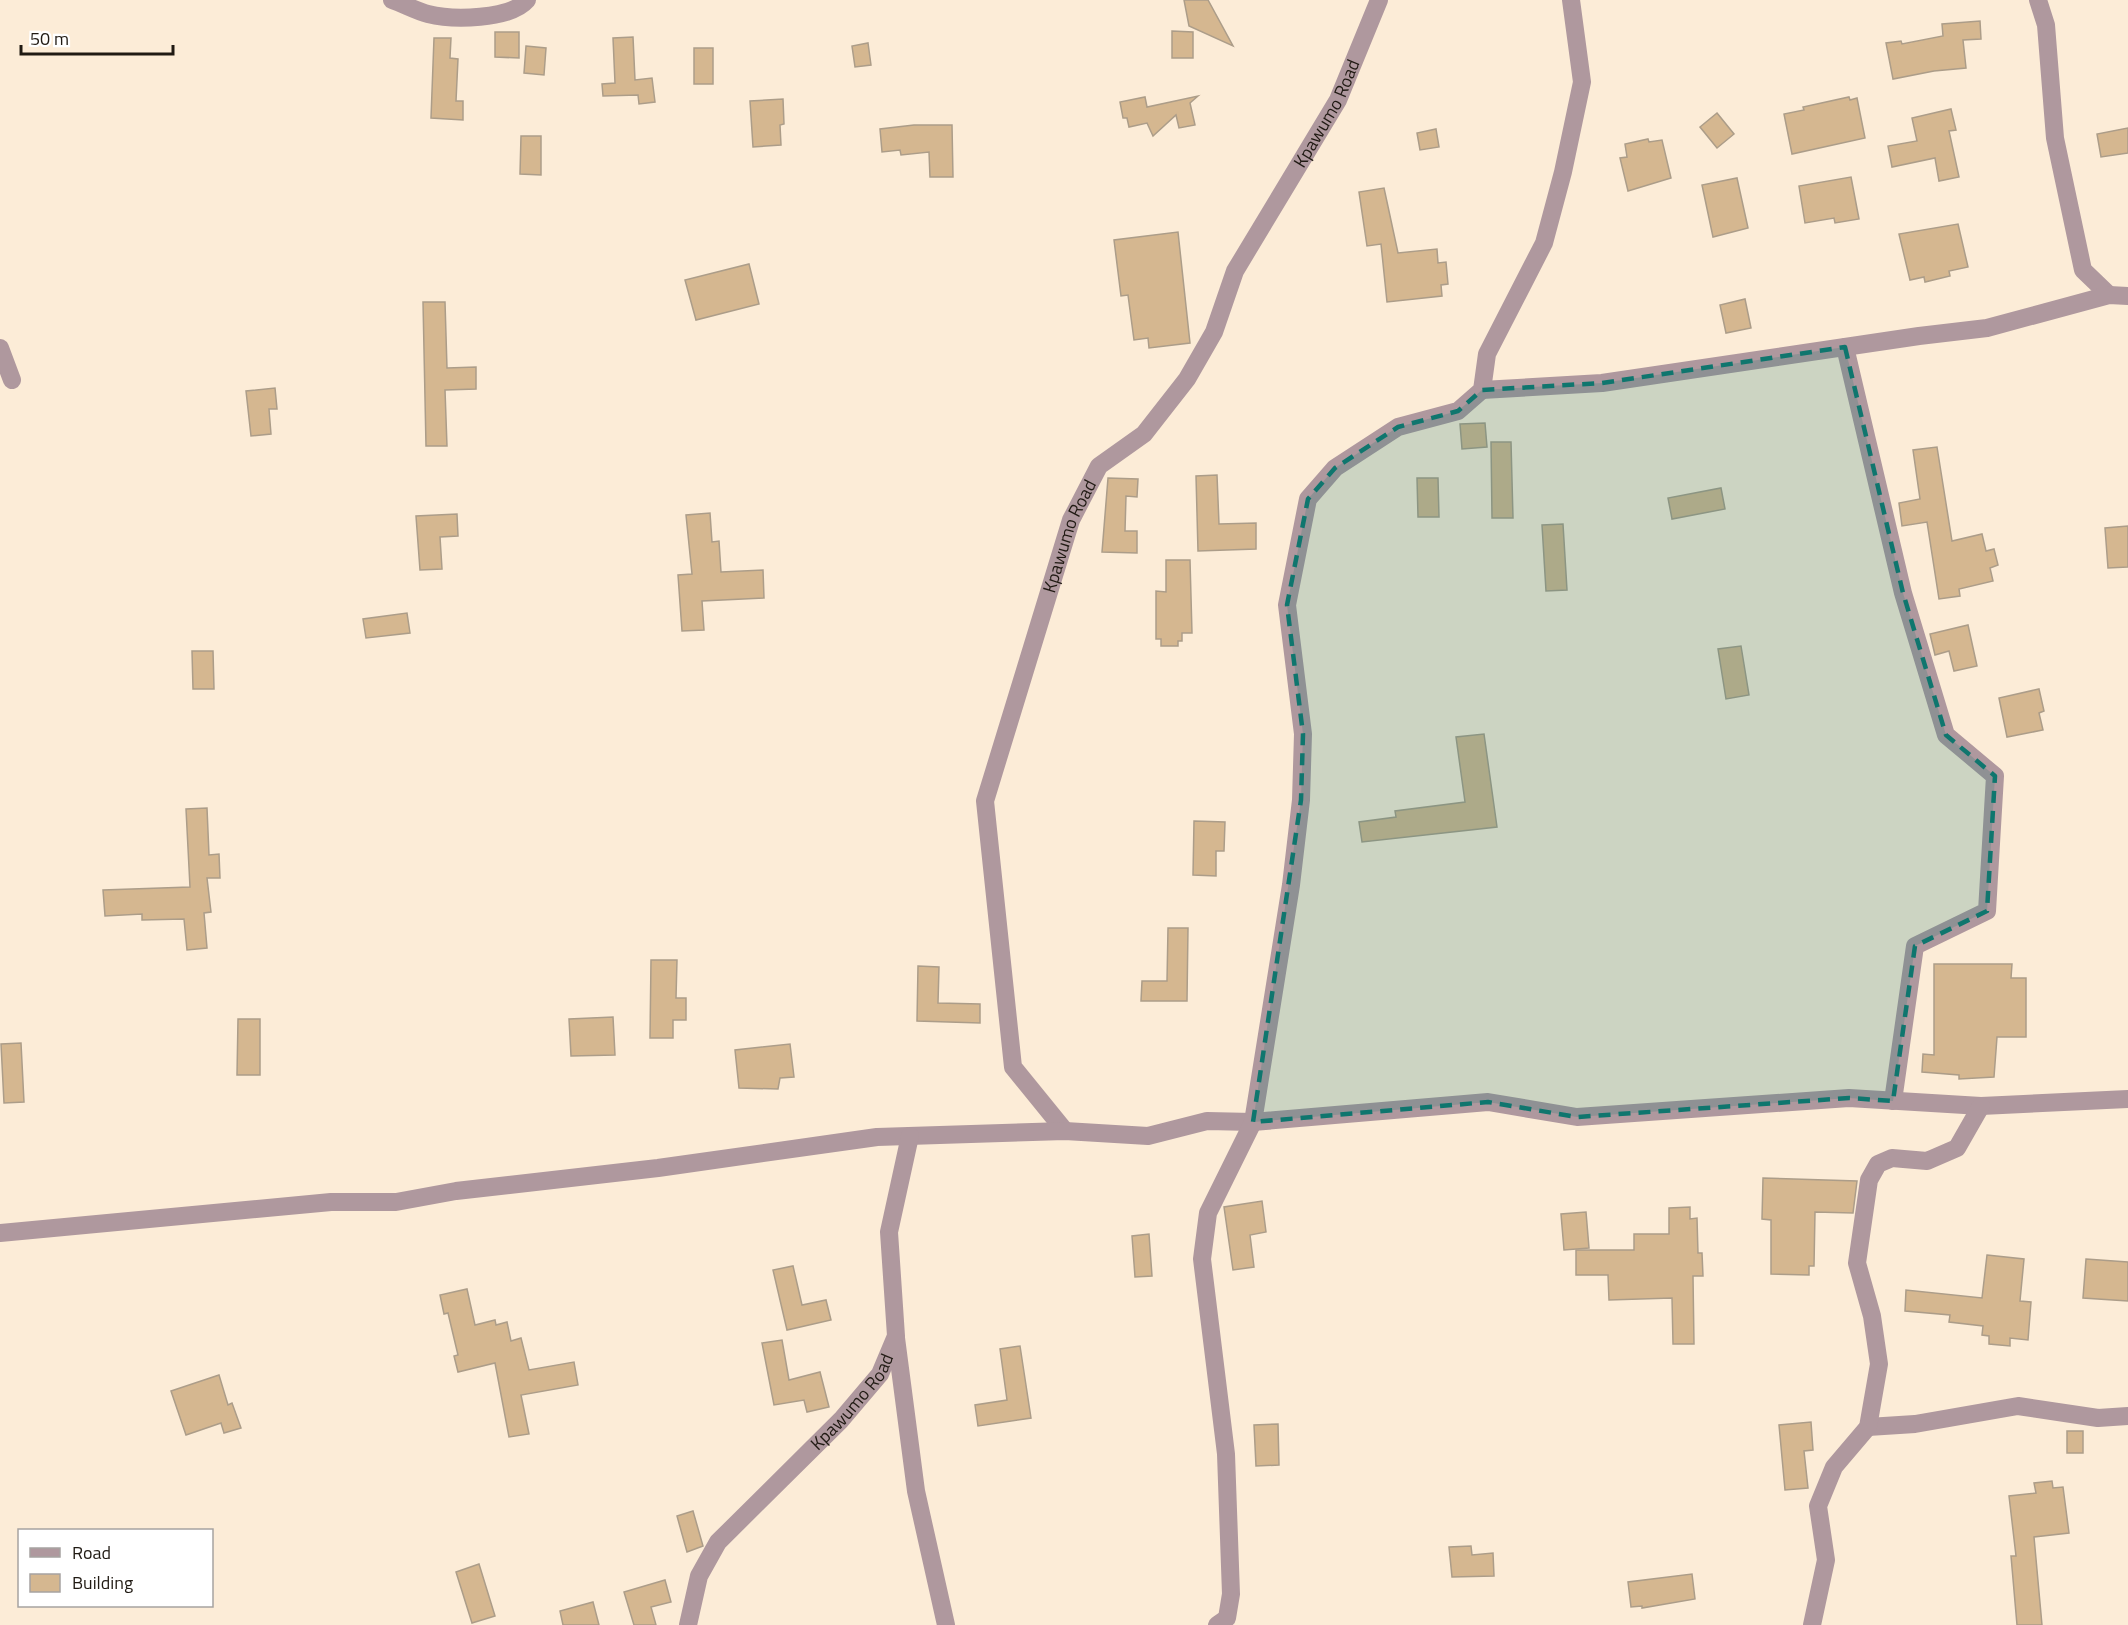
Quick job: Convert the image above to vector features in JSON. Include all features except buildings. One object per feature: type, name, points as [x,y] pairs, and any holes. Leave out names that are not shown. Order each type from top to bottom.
[{"type":"street","points":[[392,0],[429,14],[490,17],[523,5],[527,0]]},
{"type":"street","name":"Kpawumo Road","points":[[1065,1131],[1013,1067],[985,801],[1071,520],[1098,466],[1144,434],[1187,379],[1214,332],[1235,271],[1338,99],[1379,0]]},
{"type":"street","points":[[1482,390],[1487,354],[1544,243],[1563,172],[1582,82],[1571,0]]},
{"type":"street","points":[[2038,0],[2046,25],[2055,138],[2083,270],[2109,295]]},
{"type":"street","points":[[1217,1625],[1227,1618],[1231,1594],[1226,1454],[1202,1259],[1208,1213],[1253,1122],[1291,885],[1301,800],[1303,734],[1287,605],[1298,560],[1308,499],[1335,468],[1398,427],[1458,411],[1482,390],[1602,383],[1987,328],[2109,295],[2128,296]]},
{"type":"street","points":[[1845,347],[1903,593],[1946,735],[1995,776],[1987,911],[1915,946],[1893,1101]]},
{"type":"street","points":[[0,348],[12,380]]},
{"type":"street","points":[[0,1233],[331,1202],[396,1202],[456,1191],[658,1168],[877,1137],[1065,1131],[1148,1136],[1207,1121],[1253,1122],[1488,1102],[1576,1117],[1849,1098],[1981,1106],[2128,1099]]},
{"type":"street","points":[[1812,1625],[1826,1560],[1818,1506],[1834,1467],[1868,1427],[1879,1364],[1872,1316],[1857,1263],[1869,1180],[1878,1164],[1892,1158],[1927,1161],[1957,1148],[1981,1106]]},
{"type":"street","name":"Kpawumo Road","points":[[688,1625],[699,1576],[718,1542],[841,1420],[880,1374],[896,1336],[889,1232],[910,1136]]},
{"type":"street","points":[[896,1336],[916,1491],[946,1625]]},
{"type":"street","points":[[1868,1427],[1915,1424],[2018,1406],[2098,1418],[2128,1416]]},
{"type":"highlighted area","points":[[1845,347],[1903,593],[1946,735],[1995,776],[1987,911],[1915,946],[1893,1101],[1849,1098],[1577,1117],[1488,1102],[1253,1122],[1301,800],[1303,734],[1287,605],[1308,499],[1335,468],[1398,427],[1458,411],[1482,390],[1602,383]]}]
